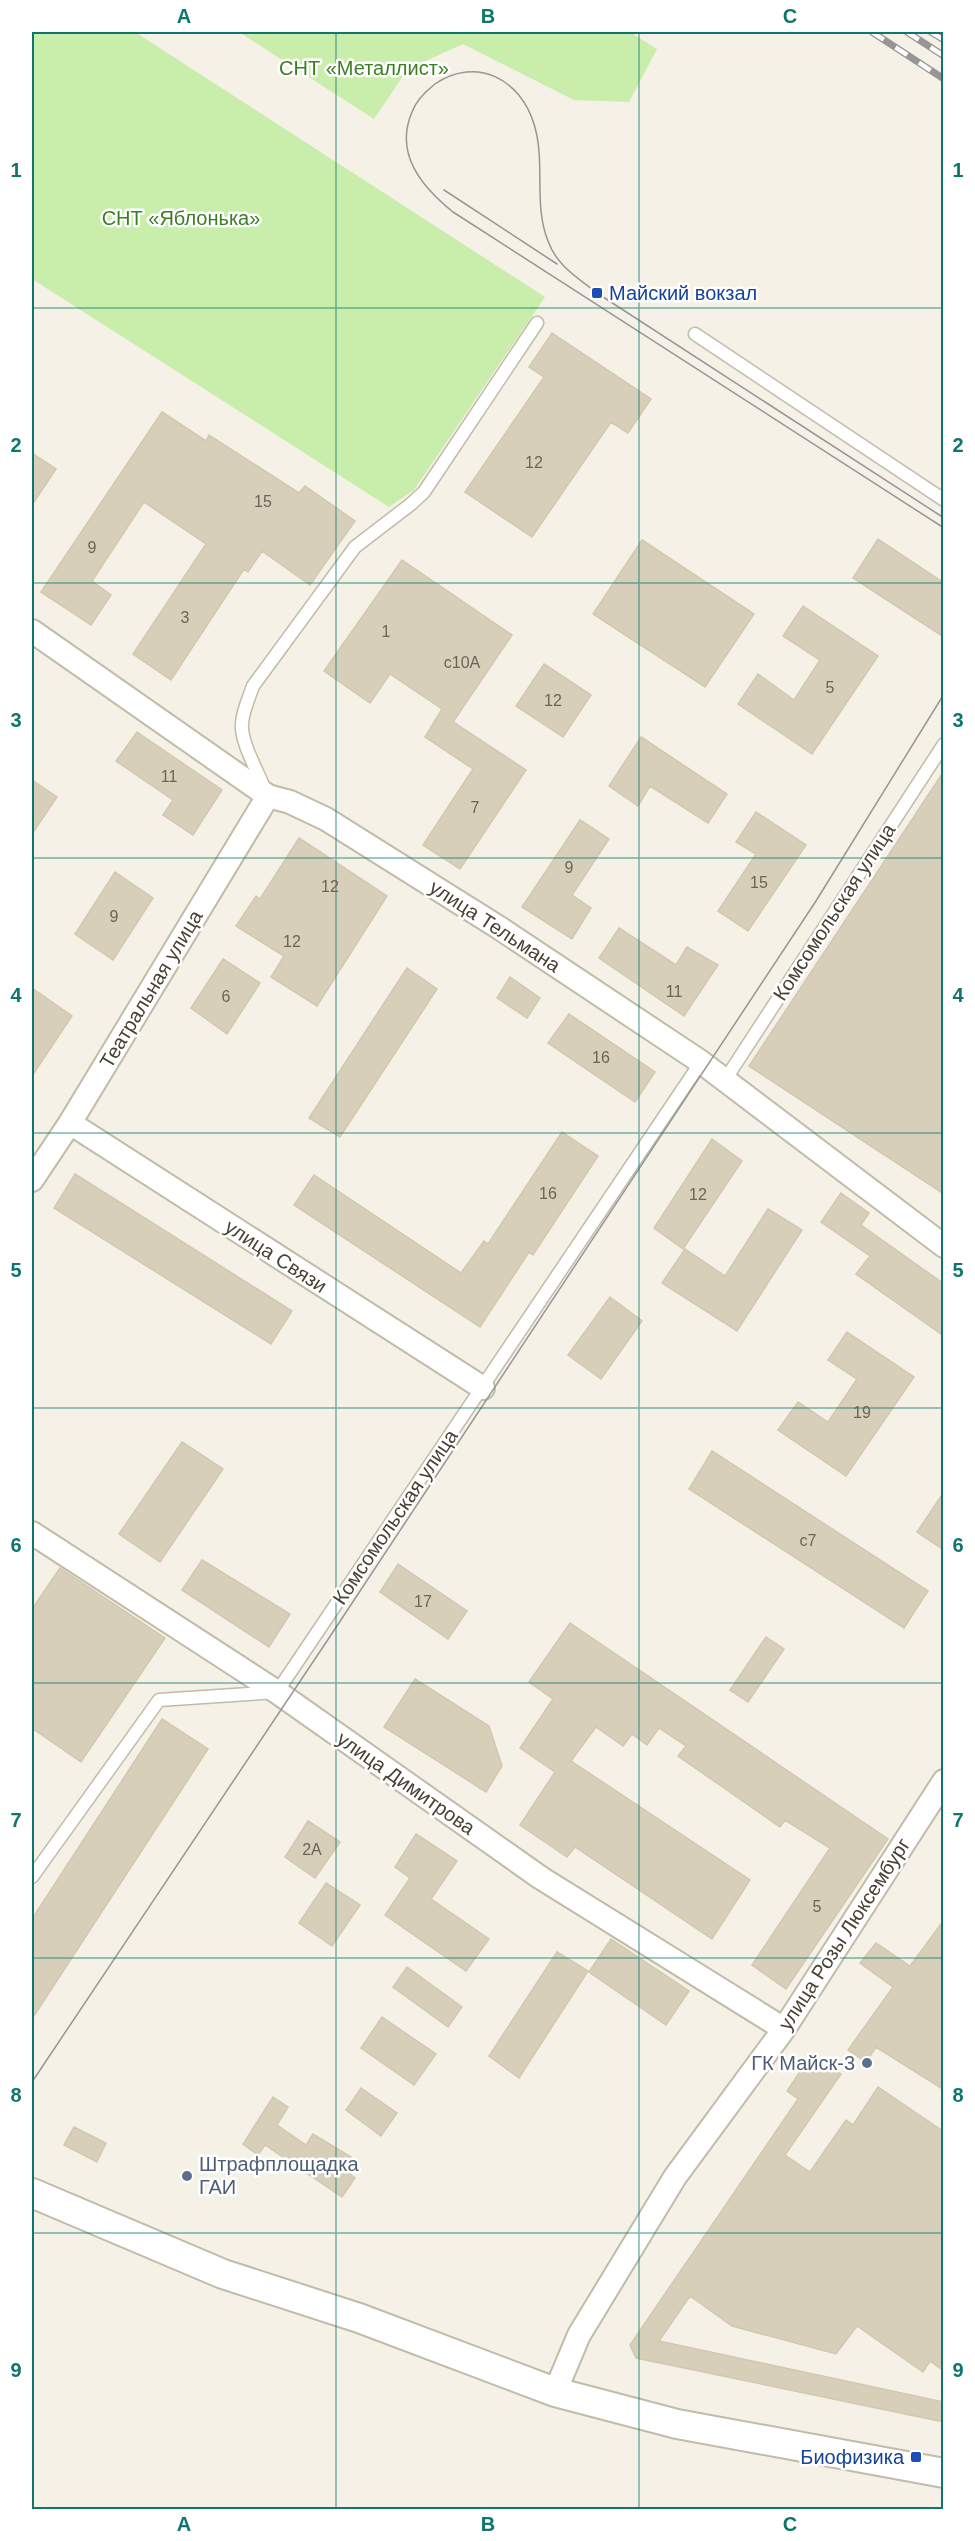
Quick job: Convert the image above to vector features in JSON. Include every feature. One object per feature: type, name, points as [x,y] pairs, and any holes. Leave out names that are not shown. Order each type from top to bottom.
[{"type":"street","name":"улица Тельмана","points":[[32,631],[268,796],[290,802],[326,819],[498,927],[700,1062],[944,1246]]},
{"type":"street","name":"Театральная улица","points":[[32,1180],[70,1123],[268,796]]},
{"type":"street","name":"улица Связи","points":[[70,1123],[483,1388]]},
{"type":"street","name":"улица Димитрова","points":[[32,1533],[277,1692],[541,1878],[744,2007],[783,2029]]},
{"type":"street","name":"улица Розы Люксембург","points":[[555,2391],[579,2334],[675,2177],[783,2029],[944,1781]]},
{"type":"street","points":[[32,2193],[223,2274],[359,2318],[555,2391],[677,2424],[944,2473]]},
{"type":"lane","points":[[268,796],[244,740],[241,726],[243,713],[253,686],[355,547],[424,492],[537,322]]},
{"type":"lane","points":[[695,334],[944,500]]},
{"type":"lane","name":"Комсомольская улица","points":[[725,1080],[944,744]]},
{"type":"lane","name":"Комсомольская улица","points":[[277,1692],[700,1062]]},
{"type":"lane","points":[[32,1877],[159,1700],[277,1692]]},
{"type":"green space","name":"СНТ «Яблонька»","points":[[32,32],[135,32],[545,297],[414,490],[389,507],[32,279]]},
{"type":"green space","name":"СНТ «Металлист»","points":[[239,32],[630,32],[657,49],[629,102],[574,100],[463,44],[408,69],[374,119]]},
{"type":"building","points":[[552,333],[651,399],[628,433],[611,422],[532,537],[465,492],[544,377],[529,367]]},
{"type":"building","points":[[162,412],[206,441],[209,435],[299,493],[305,486],[355,521],[310,585],[262,551],[248,572],[244,569],[171,680],[133,654],[206,544],[144,502],[92,581],[111,595],[91,625],[41,592]]},
{"type":"building","points":[[32,453],[56,469],[32,505]]},
{"type":"building","points":[[878,539],[944,583],[944,637],[853,578]]},
{"type":"building","points":[[642,540],[754,614],[705,687],[593,614]]},
{"type":"building","points":[[402,560],[512,635],[453,722],[526,770],[460,869],[423,845],[473,769],[425,737],[442,709],[390,674],[370,703],[324,671]]},
{"type":"building","points":[[803,606],[878,656],[812,754],[738,704],[758,674],[794,700],[820,660],[783,636]]},
{"type":"building","points":[[544,664],[591,695],[563,737],[516,706]]},
{"type":"building","points":[[137,732],[222,790],[193,835],[163,815],[173,800],[116,761]]},
{"type":"building","points":[[641,737],[727,794],[708,823],[650,786],[638,806],[609,786]]},
{"type":"building","points":[[944,771],[944,1194],[749,1066]]},
{"type":"building","points":[[32,780],[57,797],[32,834]]},
{"type":"building","points":[[756,812],[806,845],[748,931],[718,911],[756,854],[736,842]]},
{"type":"building","points":[[580,820],[609,839],[572,895],[591,908],[572,939],[522,907]]},
{"type":"building","points":[[299,838],[387,896],[317,1006],[271,977],[284,956],[236,926],[256,896],[260,899]]},
{"type":"building","points":[[115,872],[153,898],[113,960],[75,934]]},
{"type":"building","points":[[619,928],[676,965],[687,947],[718,965],[684,1016],[599,958]]},
{"type":"building","points":[[223,959],[260,983],[227,1034],[191,1008]]},
{"type":"building","points":[[407,968],[437,989],[340,1137],[309,1118]]},
{"type":"building","points":[[510,977],[540,998],[527,1018],[497,998]]},
{"type":"building","points":[[32,988],[72,1016],[32,1076]]},
{"type":"building","points":[[569,1014],[655,1072],[635,1102],[548,1043]]},
{"type":"building","points":[[562,1132],[598,1156],[533,1255],[529,1252],[480,1327],[294,1205],[314,1175],[461,1273],[484,1241],[488,1244]]},
{"type":"building","points":[[712,1139],[742,1161],[683,1249],[654,1228]]},
{"type":"building","points":[[75,1174],[292,1311],[271,1344],[54,1208]]},
{"type":"building","points":[[841,1193],[869,1213],[861,1225],[944,1284],[944,1336],[856,1274],[870,1256],[821,1222]]},
{"type":"building","points":[[768,1209],[802,1230],[737,1331],[662,1283],[685,1249],[725,1276]]},
{"type":"building","points":[[610,1297],[642,1321],[601,1379],[568,1355]]},
{"type":"building","points":[[847,1332],[914,1377],[846,1476],[778,1430],[798,1402],[828,1422],[857,1379],[828,1360]]},
{"type":"building","points":[[182,1442],[223,1469],[160,1562],[119,1534]]},
{"type":"building","points":[[712,1451],[928,1591],[904,1628],[689,1489]]},
{"type":"building","points":[[944,1492],[944,1550],[917,1532]]},
{"type":"building","points":[[202,1560],[290,1614],[269,1647],[182,1590]]},
{"type":"building","points":[[398,1564],[467,1611],[448,1639],[380,1592]]},
{"type":"building","points":[[60,1568],[165,1638],[81,1762],[32,1728],[32,1609]]},
{"type":"building","points":[[570,1623],[888,1839],[786,1989],[752,1965],[830,1848],[785,1820],[780,1827],[678,1756],[686,1746],[659,1728],[647,1745],[632,1734],[623,1746],[596,1727],[571,1761],[750,1880],[712,1939],[575,1847],[567,1857],[520,1825],[555,1772],[520,1748],[553,1699],[529,1682]]},
{"type":"building","points":[[766,1637],[784,1649],[748,1702],[730,1690]]},
{"type":"building","points":[[415,1679],[489,1726],[502,1766],[486,1792],[384,1727]]},
{"type":"building","points":[[162,1719],[208,1749],[32,2019],[32,1919]]},
{"type":"building","points":[[308,1821],[340,1842],[315,1878],[285,1857]]},
{"type":"building","points":[[416,1834],[457,1861],[431,1899],[489,1939],[466,1971],[385,1915],[410,1878],[395,1867]]},
{"type":"building","points":[[326,1883],[360,1905],[332,1946],[299,1923]]},
{"type":"building","points":[[944,1920],[944,2090],[876,2047],[866,2062],[848,2050],[893,1987],[860,1963],[876,1943],[910,1966]]},
{"type":"building","points":[[611,1939],[689,1991],[666,2025],[589,1972]]},
{"type":"building","points":[[557,1952],[588,1971],[519,2078],[489,2056]]},
{"type":"building","points":[[407,1967],[462,2007],[448,2027],[393,1987]]},
{"type":"building","points":[[382,2017],[436,2054],[414,2085],[361,2048]]},
{"type":"building","points":[[811,2055],[841,2074],[785,2155],[810,2172],[846,2120],[853,2125],[878,2087],[944,2132],[944,2371],[930,2361],[923,2372],[857,2326],[836,2354],[732,2326],[690,2296],[659,2341],[944,2402],[944,2422],[636,2358],[630,2345],[798,2099],[787,2091]]},
{"type":"building","points":[[361,2088],[397,2113],[381,2136],[346,2110]]},
{"type":"building","points":[[273,2097],[288,2107],[277,2125],[306,2145],[313,2134],[351,2157],[343,2169],[355,2178],[342,2197],[265,2145],[258,2155],[243,2144]]},
{"type":"building","points":[[74,2127],[106,2143],[97,2162],[64,2145]]},
{"type":"tram line","points":[[944,518],[597,293],[568,270],[552,250],[544,227],[540,198],[539,153],[534,124],[519,95],[508,84],[481,72],[466,72],[435,84],[419,100],[407,127],[406,142],[409,156],[414,168],[431,192],[453,212],[944,528]]},
{"type":"tram line","points":[[444,190],[557,264]]},
{"type":"tram line","points":[[32,2082],[327,1641],[816,901],[944,694]]},
{"type":"railway","points":[[872,32],[944,79]]},
{"type":"railway","points":[[907,32],[944,56]]},
{"type":"railway","points":[[931,32],[944,40]]},
{"type":"place","name":"Майский вокзал","points":[[597,293]]},
{"type":"place","name":"ГК Майск-3","points":[[867,2063]]},
{"type":"place","name":"Штрафплощадка ГАИ","points":[[187,2176]]},
{"type":"place","name":"Биофизика","points":[[916,2457]]}]
